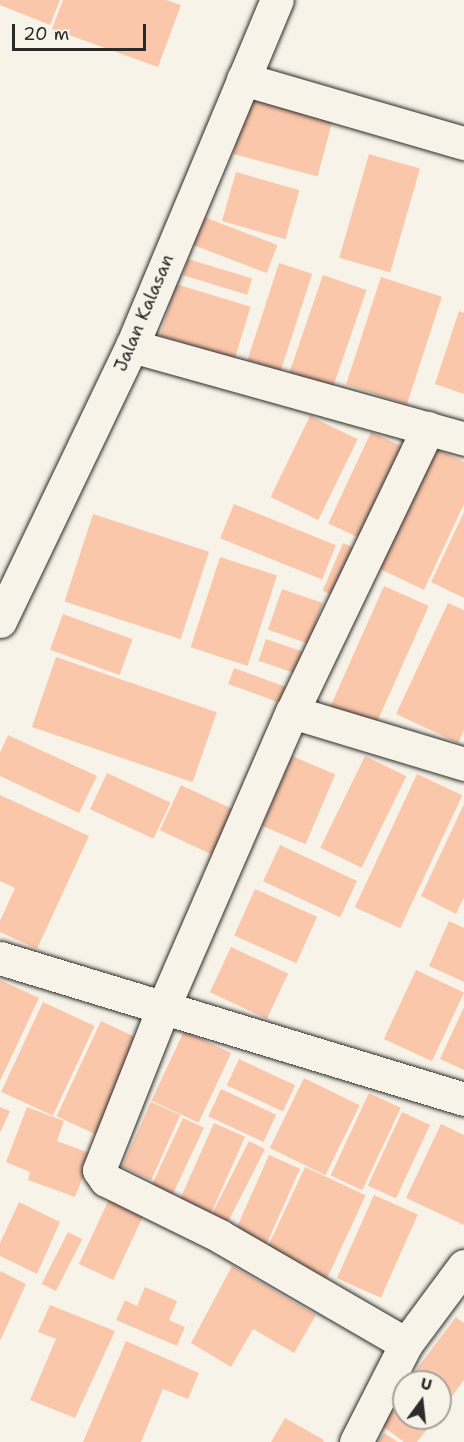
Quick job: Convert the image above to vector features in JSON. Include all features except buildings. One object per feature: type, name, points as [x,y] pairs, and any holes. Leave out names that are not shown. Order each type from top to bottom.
[{"type":"street","name":"Jalan Kalasan","points":[[0,621],[132,346],[277,0]]},
{"type":"street","points":[[243,79],[464,143]]},
{"type":"street","points":[[132,346],[464,439]]},
{"type":"street","points":[[406,1344],[220,1236],[106,1180],[99,1170],[163,1008],[292,712],[428,428]]},
{"type":"street","points":[[292,712],[464,764]]},
{"type":"street","points":[[0,958],[464,1099]]},
{"type":"street","points":[[356,1442],[406,1344],[464,1266]]}]
